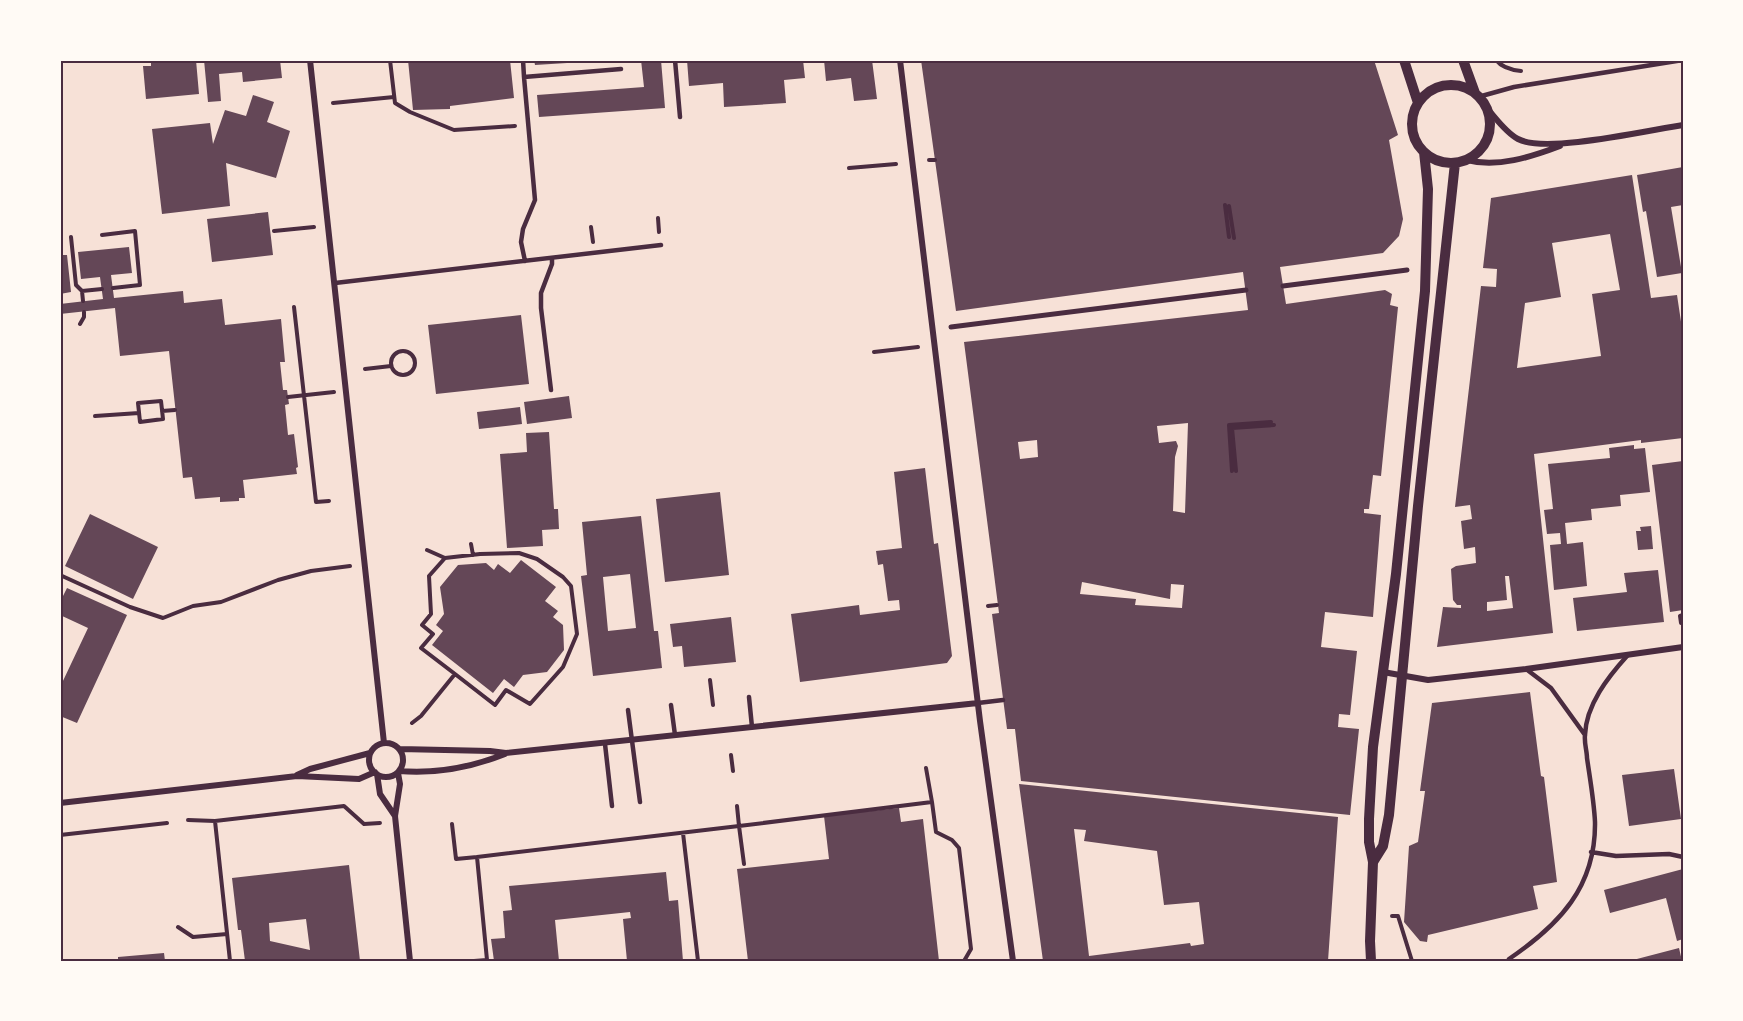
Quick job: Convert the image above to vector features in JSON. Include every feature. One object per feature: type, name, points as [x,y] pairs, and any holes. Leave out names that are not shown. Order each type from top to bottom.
[{"type":"street","points":[[310,60],[384,743]]},
{"type":"street","points":[[900,60],[978,703],[1013,961]]},
{"type":"street","points":[[1404,60],[1418,103]]},
{"type":"street","points":[[1463,60],[1476,95],[1519,140],[1540,145],[1566,144],[1683,124]]},
{"type":"street","points":[[1476,95],[1460,86],[1436,88],[1426,94],[1413,113],[1413,134],[1424,152],[1444,163],[1467,160],[1477,153],[1485,144],[1489,122],[1486,107]]},
{"type":"street","points":[[1467,160],[1479,163],[1501,162],[1536,155],[1566,144]]},
{"type":"street","points":[[1371,961],[1373,862],[1369,842],[1369,819],[1373,747],[1396,574],[1425,291],[1428,189],[1424,152]]},
{"type":"street","points":[[1373,862],[1383,846],[1386,833],[1455,163]]},
{"type":"street","points":[[1283,286],[1407,270]]},
{"type":"street","points":[[951,327],[1246,290]]},
{"type":"street","points":[[1383,672],[1428,680],[1683,647]]},
{"type":"street","points":[[399,749],[506,753],[978,703]]},
{"type":"street","points":[[410,961],[395,816],[400,784],[398,772],[403,762],[399,749],[393,744],[384,743],[370,753],[371,769],[384,777],[398,772],[424,772],[452,768],[490,760],[506,753]]},
{"type":"street","points":[[297,776],[310,769],[370,753]]},
{"type":"street","points":[[60,803],[297,776],[359,778],[376,773]]},
{"type":"street","points":[[376,773],[380,794],[395,816]]},
{"type":"lane","points":[[523,60],[535,200],[523,229],[521,242],[525,261]]},
{"type":"lane","points":[[675,60],[680,117]]},
{"type":"lane","points":[[1476,95],[1683,60]]},
{"type":"lane","points":[[524,77],[621,69]]},
{"type":"lane","points":[[335,283],[661,245]]},
{"type":"lane","points":[[551,390],[541,293],[552,258]]},
{"type":"lane","points":[[1509,959],[1536,940],[1559,919],[1576,897],[1590,866],[1595,823],[1585,735],[1598,694],[1611,674],[1629,654]]},
{"type":"lane","points":[[1526,669],[1551,688],[1585,735]]},
{"type":"lane","points":[[749,696],[752,727]]},
{"type":"lane","points":[[978,703],[1003,700]]},
{"type":"lane","points":[[671,705],[675,736]]},
{"type":"lane","points":[[628,710],[640,802]]},
{"type":"lane","points":[[605,744],[612,806]]},
{"type":"lane","points":[[1592,852],[1616,856],[1669,854],[1683,857]]},
{"type":"path","points":[[390,60],[395,103],[410,112],[454,130],[505,126]]},
{"type":"path","points":[[333,103],[394,97]]},
{"type":"path","points":[[849,168],[896,164]]},
{"type":"path","points":[[1227,206],[1232,237]]},
{"type":"path","points":[[274,231],[314,227]]},
{"type":"path","points":[[102,235],[135,231],[141,285],[113,288]]},
{"type":"path","points":[[71,237],[76,285],[82,291],[82,301]]},
{"type":"path","points":[[82,291],[102,289]]},
{"type":"path","points":[[294,307],[316,502],[329,501]]},
{"type":"path","points":[[80,324],[84,312]]},
{"type":"path","points":[[874,352],[918,347]]},
{"type":"path","points":[[365,369],[391,366],[401,375],[407,374],[412,371],[415,359],[411,354],[399,351],[394,354],[391,366]]},
{"type":"path","points":[[288,397],[332,393]]},
{"type":"path","points":[[161,401],[162,411],[163,420],[140,422],[138,403],[161,401]]},
{"type":"path","points":[[162,411],[176,410]]},
{"type":"path","points":[[95,416],[139,413]]},
{"type":"path","points":[[1234,471],[1228,425],[1272,423]]},
{"type":"path","points":[[471,544],[472,555]]},
{"type":"path","points":[[427,550],[445,558],[519,554],[537,559],[572,586],[577,634],[563,667],[530,704],[506,690],[495,705],[421,648],[433,634],[422,625],[431,614],[429,576],[445,558]]},
{"type":"path","points":[[60,575],[129,608],[163,618],[194,606],[221,602],[289,577],[311,571],[350,566]]},
{"type":"path","points":[[988,606],[997,605]]},
{"type":"path","points":[[1681,623],[1680,616],[1683,615]]},
{"type":"path","points":[[412,723],[429,708],[455,674]]},
{"type":"path","points":[[710,680],[713,705]]},
{"type":"path","points":[[731,755],[733,771]]},
{"type":"path","points":[[926,768],[936,832],[952,840],[959,848],[971,949],[964,961]]},
{"type":"path","points":[[452,824],[456,859],[932,802]]},
{"type":"path","points":[[188,820],[215,821],[344,806],[364,824],[380,823]]},
{"type":"path","points":[[737,806],[744,864]]},
{"type":"path","points":[[215,821],[230,961]]},
{"type":"path","points":[[60,836],[167,823]]},
{"type":"path","points":[[683,832],[698,961]]},
{"type":"path","points":[[474,961],[487,960],[477,856]]},
{"type":"path","points":[[1392,916],[1398,916],[1412,961]]},
{"type":"path","points":[[178,927],[193,937],[227,934]]},
{"type":"building","points":[[151,60],[196,60],[199,94],[146,99],[143,66],[151,66]]},
{"type":"building","points":[[204,60],[280,60],[282,78],[243,82],[242,72],[219,74],[221,101],[208,102]]},
{"type":"building","points":[[408,60],[469,60],[469,62],[510,60],[514,98],[450,106],[450,109],[413,110]]},
{"type":"building","points":[[534,60],[583,60],[583,62],[535,65]]},
{"type":"building","points":[[641,60],[661,60],[665,108],[539,117],[537,95],[644,87]]},
{"type":"building","points":[[687,60],[803,60],[805,78],[784,80],[786,103],[724,107],[723,83],[689,86]]},
{"type":"building","points":[[824,60],[872,60],[877,99],[854,101],[851,78],[826,81]]},
{"type":"building","points":[[921,60],[1374,60],[1398,135],[1389,140],[1403,219],[1399,236],[1383,253],[1280,267],[1286,304],[1385,290],[1392,294],[1390,305],[1398,307],[1381,476],[1373,475],[1369,509],[1364,509],[1364,513],[1381,515],[1373,617],[1325,612],[1321,647],[1357,651],[1350,715],[1339,714],[1338,727],[1359,729],[1350,815],[1021,781],[1015,729],[1007,729],[992,614],[999,613],[964,342],[1248,310],[1243,272],[956,311]],"holes":[[[1188,423],[1185,513],[1173,511],[1175,457],[1178,446],[1176,441],[1159,443],[1157,426]],[[1037,440],[1038,457],[1020,459],[1018,442]],[[1082,582],[1170,599],[1171,584],[1184,585],[1182,608],[1135,605],[1136,599],[1080,594]]]},
{"type":"building","points":[[253,95],[274,102],[267,122],[290,131],[276,178],[226,163],[230,206],[162,214],[152,129],[210,123],[213,144],[225,110],[246,116]]},
{"type":"building","points":[[1683,167],[1683,205],[1671,207],[1682,273],[1657,277],[1646,211],[1643,212],[1637,175]]},
{"type":"building","points":[[1632,175],[1651,298],[1677,295],[1683,335],[1683,438],[1641,443],[1641,440],[1534,454],[1553,633],[1437,647],[1443,607],[1461,608],[1461,605],[1457,605],[1453,600],[1451,569],[1476,563],[1475,547],[1464,549],[1461,521],[1472,519],[1470,505],[1455,507],[1481,286],[1496,287],[1497,269],[1483,268],[1491,198]],"holes":[[[1610,234],[1620,290],[1592,294],[1601,356],[1517,368],[1525,303],[1561,297],[1552,243]],[[1505,576],[1509,576],[1513,608],[1487,611],[1487,602],[1507,600]]]},
{"type":"building","points":[[268,212],[273,255],[212,262],[207,219]]},
{"type":"building","points":[[129,247],[132,273],[111,275],[114,298],[183,291],[184,303],[222,299],[225,325],[281,319],[285,362],[280,362],[283,390],[287,390],[289,404],[285,405],[288,435],[294,434],[297,474],[243,480],[245,498],[239,498],[239,501],[220,502],[220,497],[195,499],[192,477],[183,478],[169,351],[120,356],[115,308],[60,314],[60,304],[103,299],[100,277],[81,279],[78,252]]},
{"type":"building","points":[[60,255],[67,255],[71,292],[60,294]]},
{"type":"building","points":[[521,315],[529,384],[436,394],[428,325]]},
{"type":"building","points":[[569,396],[572,418],[527,424],[524,402]]},
{"type":"building","points":[[520,407],[522,424],[479,429],[477,412]]},
{"type":"building","points":[[549,432],[554,509],[558,509],[559,529],[542,530],[543,546],[507,548],[500,454],[527,452],[526,433]]},
{"type":"building","points":[[1634,445],[1634,449],[1645,448],[1650,492],[1620,495],[1621,506],[1591,509],[1592,520],[1565,523],[1567,544],[1583,542],[1587,586],[1554,590],[1550,545],[1561,544],[1560,533],[1547,534],[1544,510],[1553,509],[1548,464],[1610,458],[1609,448]]},
{"type":"building","points":[[1683,461],[1683,610],[1670,612],[1652,465]]},
{"type":"building","points":[[925,468],[934,544],[938,543],[952,656],[947,663],[800,682],[791,614],[859,605],[860,615],[900,610],[899,600],[888,601],[883,564],[878,565],[876,551],[902,548],[894,472]]},
{"type":"building","points":[[720,492],[729,575],[665,582],[656,499]]},
{"type":"building","points":[[90,514],[158,547],[133,599],[65,566]]},
{"type":"building","points":[[641,516],[654,631],[658,631],[662,668],[593,676],[581,576],[587,575],[582,522]],"holes":[[[630,574],[636,628],[608,631],[603,577]]]},
{"type":"building","points":[[1651,526],[1653,549],[1638,550],[1636,531],[1641,531],[1640,527]]},
{"type":"building","points":[[521,560],[556,587],[545,601],[558,611],[553,617],[563,625],[564,650],[547,672],[523,675],[514,687],[504,679],[493,693],[432,645],[443,631],[436,625],[444,614],[440,587],[458,565],[486,563],[494,570],[498,564],[510,573]]},
{"type":"building","points":[[1658,570],[1664,622],[1577,631],[1573,598],[1627,592],[1624,573]]},
{"type":"building","points":[[67,588],[127,615],[77,723],[60,716],[60,682],[62,683],[88,628],[60,615],[60,602]]},
{"type":"building","points":[[731,617],[736,662],[684,667],[682,646],[673,647],[670,624]]},
{"type":"building","points":[[1530,692],[1541,776],[1544,777],[1557,882],[1533,886],[1538,909],[1428,935],[1427,942],[1420,941],[1404,922],[1409,846],[1418,842],[1425,791],[1420,791],[1432,703]]},
{"type":"building","points":[[1674,769],[1681,819],[1629,826],[1622,775]]},
{"type":"building","points":[[1019,784],[1338,817],[1328,961],[1043,961]],"holes":[[[1074,829],[1086,830],[1084,841],[1157,851],[1164,905],[1199,902],[1204,944],[1191,946],[1190,943],[1089,956]]]},
{"type":"building","points":[[899,808],[901,822],[923,819],[939,961],[748,961],[737,869],[829,859],[824,816]]},
{"type":"building","points":[[349,865],[360,961],[245,961],[241,930],[238,930],[232,878]],"holes":[[[306,919],[310,950],[270,941],[269,923]]]},
{"type":"building","points":[[1683,869],[1683,939],[1677,941],[1666,898],[1610,913],[1604,890]]},
{"type":"building","points":[[666,872],[669,901],[678,900],[683,961],[627,961],[623,919],[631,918],[630,912],[555,920],[559,961],[494,961],[491,939],[505,938],[503,911],[512,910],[509,886]]},
{"type":"building","points":[[1679,948],[1682,961],[1633,960]]},
{"type":"building","points":[[164,953],[165,961],[118,961],[118,957]]}]
